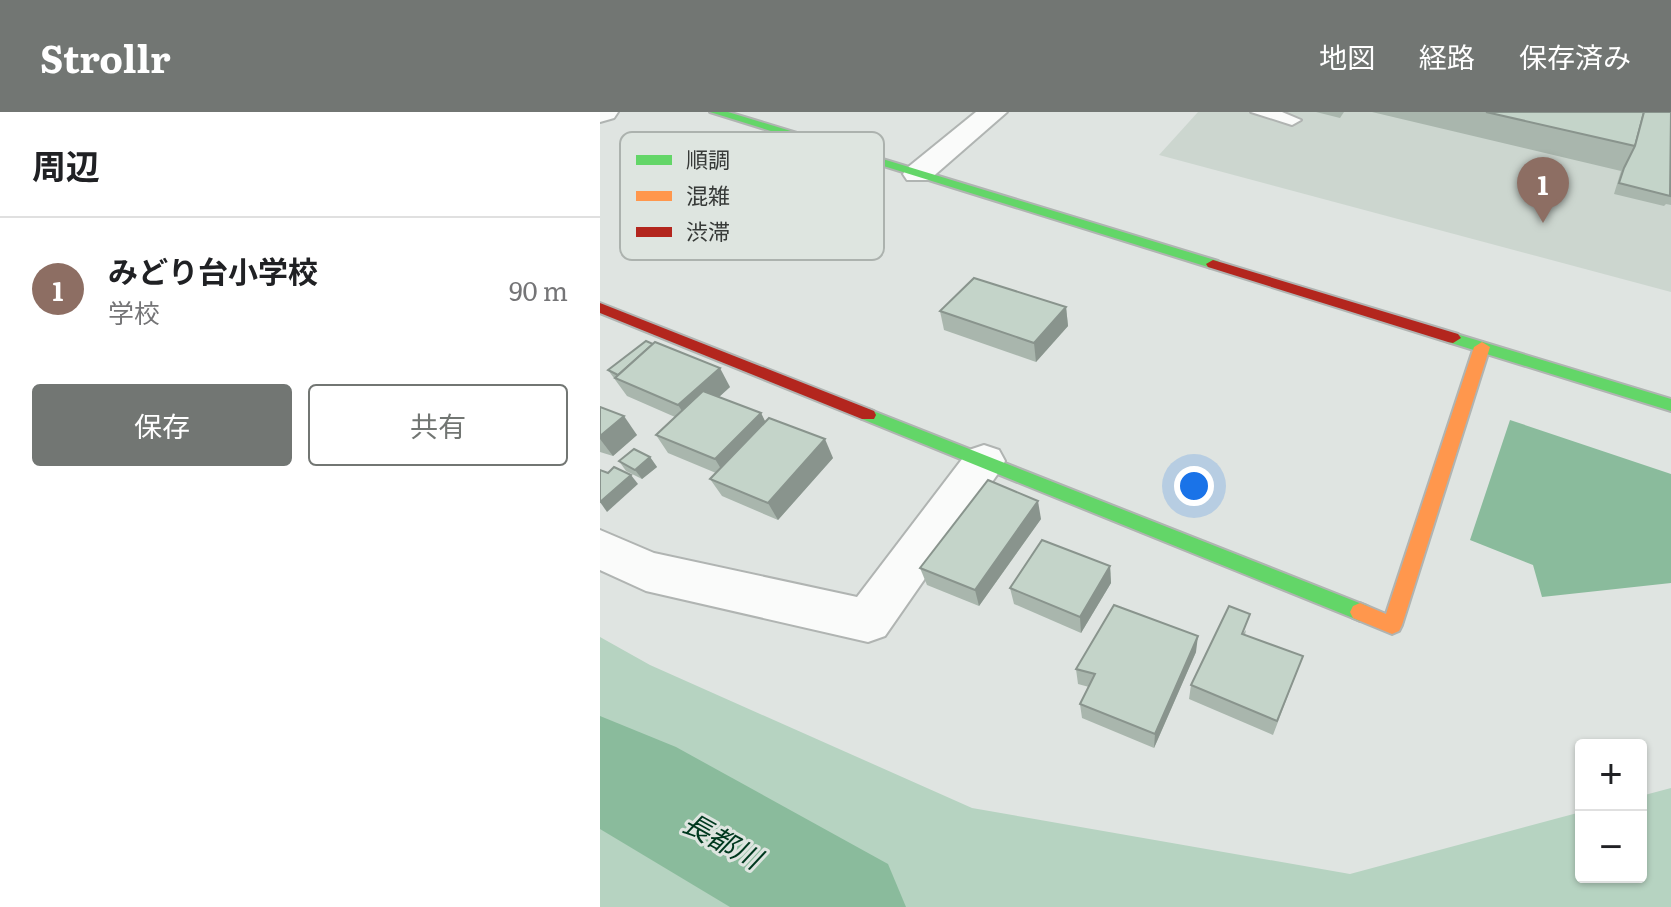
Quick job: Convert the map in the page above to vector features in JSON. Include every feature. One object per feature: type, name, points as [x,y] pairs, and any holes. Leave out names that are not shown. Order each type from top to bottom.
[{"type":"street","points":[[716,112],[781,132]]},
{"type":"street","points":[[918,174],[993,112]]},
{"type":"street","points":[[884,164],[1671,405]]},
{"type":"street","points":[[600,308],[1392,625],[1482,347]]},
{"type":"street","points":[[600,549],[646,571],[868,621],[984,461]]},
{"type":"lane","points":[[1260,112],[1292,120]]},
{"type":"shaded area","points":[[1198,112],[1671,112],[1671,292],[1159,155]]},
{"type":"shaded area","points":[[1510,420],[1671,474],[1671,583],[1542,597],[1533,565],[1470,540]]},
{"type":"shaded area","points":[[600,637],[650,665],[972,808],[1350,874],[1575,814],[1575,883],[1647,883],[1647,794],[1671,788],[1671,907],[600,907]]},
{"type":"building","points":[[1486,112],[1644,112],[1635,146]]},
{"type":"building","points":[[1644,112],[1671,112],[1670,196],[1619,183],[1635,146]]},
{"type":"building","points":[[974,278],[1066,307],[1034,343],[940,311]]},
{"type":"building","points":[[646,341],[653,344],[618,375],[608,370]]},
{"type":"building","points":[[655,342],[720,368],[678,405],[615,378]]},
{"type":"building","points":[[703,391],[761,413],[715,459],[656,435]]},
{"type":"building","points":[[600,407],[624,416],[600,436]]},
{"type":"building","points":[[769,418],[825,439],[768,503],[710,479]]},
{"type":"building","points":[[634,449],[650,457],[635,470],[619,461]]},
{"type":"building","points":[[614,467],[631,475],[600,502],[600,470],[608,473]]},
{"type":"building","points":[[988,480],[1038,501],[975,590],[920,568]]},
{"type":"building","points":[[1042,540],[1110,566],[1080,617],[1010,588]]},
{"type":"building","points":[[1114,605],[1198,636],[1155,734],[1080,704],[1095,674],[1076,669]]},
{"type":"building","points":[[1229,606],[1250,614],[1242,634],[1303,656],[1277,721],[1191,685]]},
{"type":"waterway","name":"長都川","points":[[600,771],[636,787],[845,907]]},
{"type":"traffic: fast","points":[[716,112],[781,132]]},
{"type":"traffic: fast","points":[[884,163],[1213,264]]},
{"type":"traffic: fast","points":[[1453,338],[1671,405]]},
{"type":"traffic: fast","points":[[868,415],[1360,612]]},
{"type":"traffic: slow","points":[[1360,612],[1392,625],[1482,347]]},
{"type":"traffic: jam","points":[[1213,264],[1453,338]]},
{"type":"traffic: jam","points":[[600,308],[868,415]]},
{"type":"place","name":"みどり台小学校","points":[[1543,223]]}]
